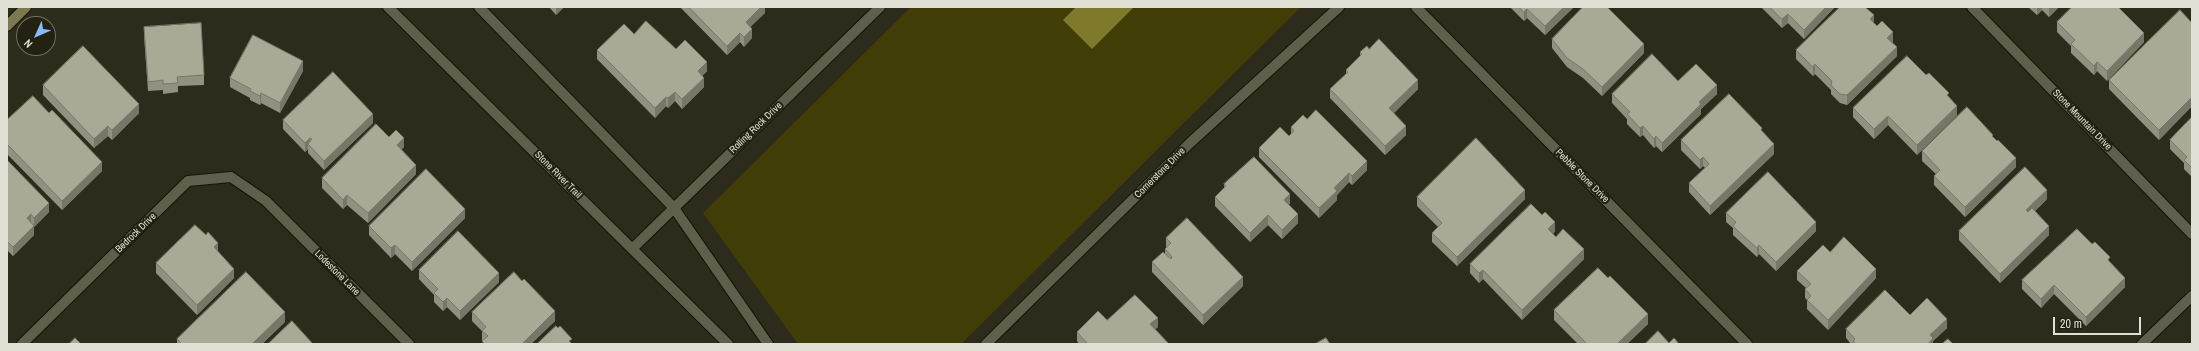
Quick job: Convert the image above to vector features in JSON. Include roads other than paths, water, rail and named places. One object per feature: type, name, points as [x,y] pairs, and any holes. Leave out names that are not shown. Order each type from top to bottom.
[{"type":"main road","points":[[7,26],[26,7]]},
{"type":"street","name":"Stone River Trail","points":[[388,7],[728,344]]},
{"type":"street","points":[[480,7],[674,208],[768,344]]},
{"type":"street","name":"Rolling Rock Drive","points":[[632,249],[880,7]]},
{"type":"street","name":"Cornerstone Drive","points":[[986,344],[1191,142],[1339,7]]},
{"type":"street","name":"Pebble Stone Drive","points":[[1416,7],[1748,344]]},
{"type":"street","name":"Stone Mountain Drive","points":[[1972,7],[2192,234]]},
{"type":"street","name":"Bedrock Drive","points":[[22,344],[188,181],[231,178],[266,201]]},
{"type":"street","name":"Lodestone Lane","points":[[266,201],[409,344]]},
{"type":"street","points":[[2142,344],[2192,296]]}]
